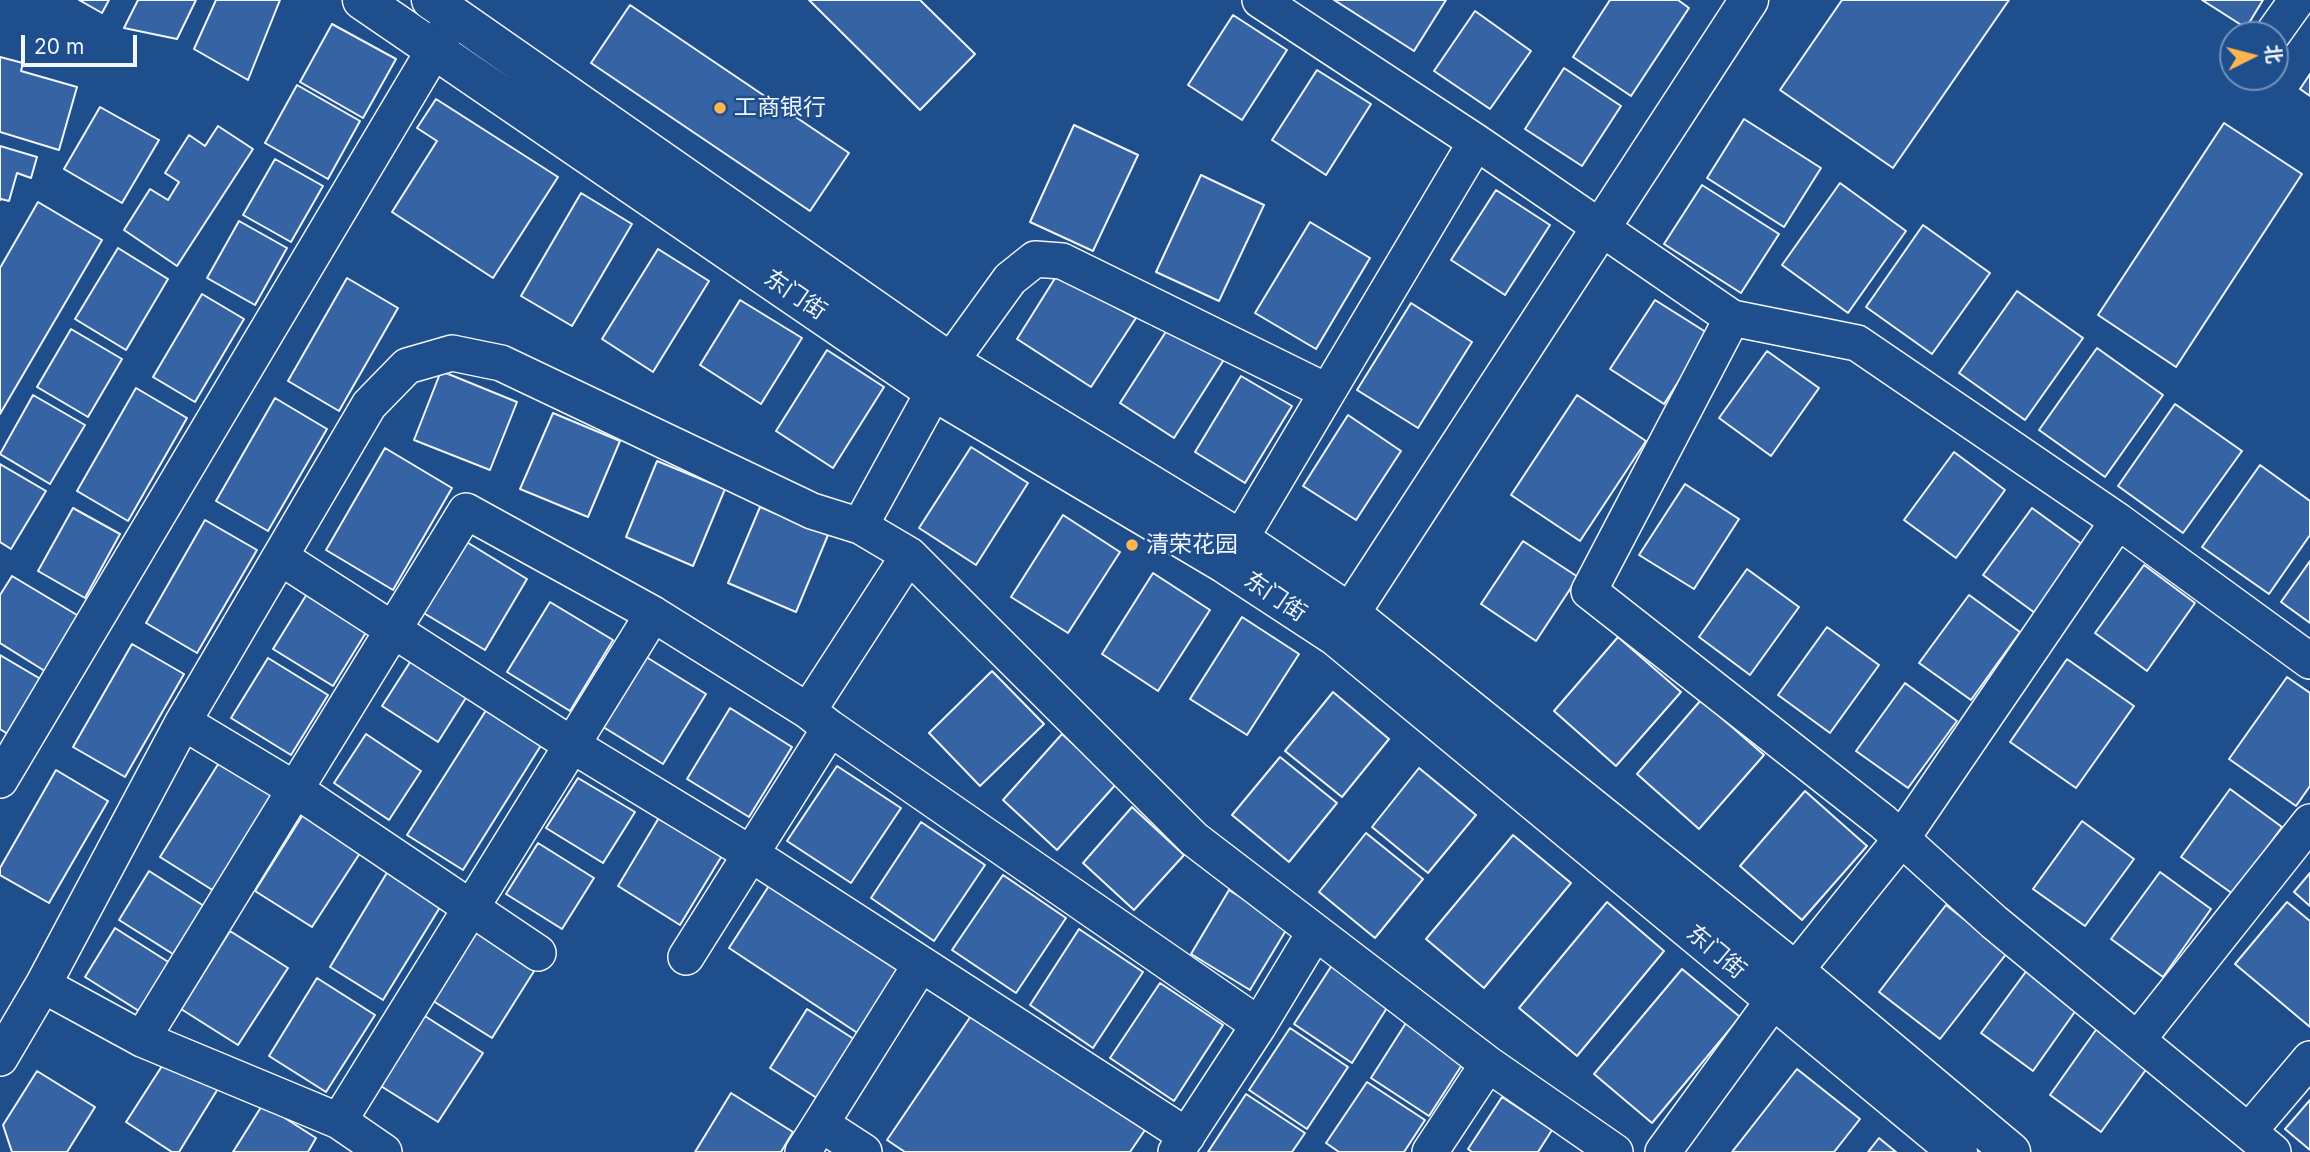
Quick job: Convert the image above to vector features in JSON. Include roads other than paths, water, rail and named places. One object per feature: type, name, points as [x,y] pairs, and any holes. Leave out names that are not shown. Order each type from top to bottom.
[{"type":"street","name":"东门街","points":[[362,0],[943,377],[1233,552],[1343,625],[1785,986],[2011,1152]]},
{"type":"street","points":[[1260,0],[1476,142],[1732,318],[1857,343],[2118,521],[2310,661]]},
{"type":"street","points":[[1343,625],[1749,0]]},
{"type":"street","points":[[2282,21],[2297,0]]},
{"type":"street","name":"东门街","points":[[450,5],[943,377]]},
{"type":"street","points":[[0,780],[434,49],[450,5]]},
{"type":"street","points":[[1233,552],[1476,142]]},
{"type":"street","points":[[860,526],[943,377],[1010,279],[1035,259],[1062,261],[1326,391]]},
{"type":"street","points":[[1732,318],[1590,591],[1902,838],[1994,922],[2261,1141],[2310,1059]]},
{"type":"street","points":[[0,1058],[43,985],[183,722],[369,405],[407,366],[452,353],[501,363],[812,511],[860,526],[909,555],[1194,839],[1488,1064],[1615,1152]]},
{"type":"street","points":[[142,1039],[466,511],[653,614],[819,719],[1259,1025]]},
{"type":"street","points":[[1663,1152],[1785,986],[1902,838],[2118,521]]},
{"type":"street","points":[[686,957],[751,854],[819,719],[909,555]]},
{"type":"street","points":[[280,557],[572,745],[751,854],[920,964],[1182,1144],[1315,932]]},
{"type":"street","points":[[339,1121],[653,614]]},
{"type":"street","points":[[183,722],[296,790],[538,953]]},
{"type":"street","points":[[2138,1039],[2310,822]]},
{"type":"street","points":[[864,1152],[812,1138],[920,964]]},
{"type":"street","points":[[43,985],[142,1039],[339,1121],[384,1152]]},
{"type":"street","name":"东门街","points":[[1785,986],[1958,1152]]},
{"type":"street","points":[[1440,1149],[1488,1064]]},
{"type":"place","name":"工商银行","points":[[720,108]]},
{"type":"place","name":"清荣花园","points":[[1132,545]]}]
